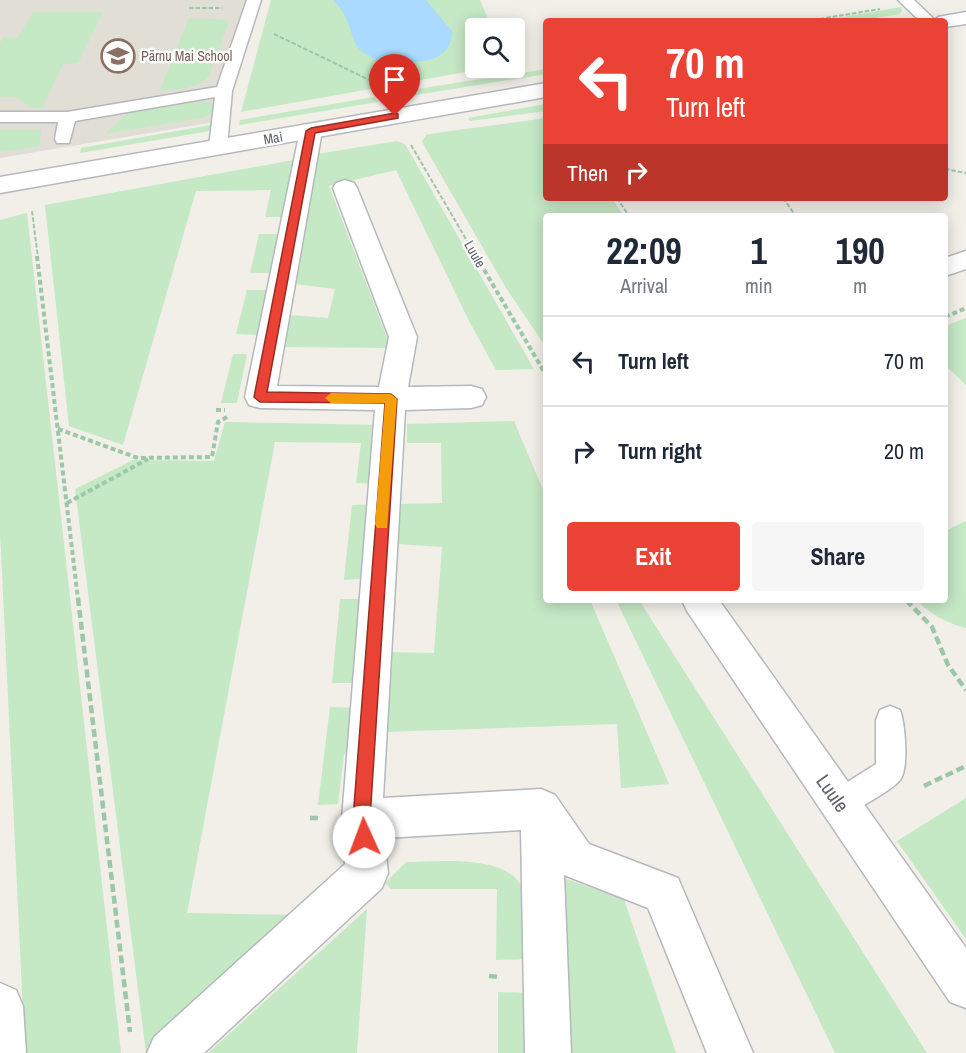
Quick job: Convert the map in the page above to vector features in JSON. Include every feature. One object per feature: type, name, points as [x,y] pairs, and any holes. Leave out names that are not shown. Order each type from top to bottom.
[{"type":"street","points":[[948,21],[966,18]]},
{"type":"street","name":"Mai","points":[[0,185],[543,91]]},
{"type":"street","points":[[311,131],[260,397],[391,399],[471,397]]},
{"type":"street","points":[[151,1047],[368,873],[362,819],[391,399],[403,337],[345,188]]},
{"type":"street","points":[[948,266],[966,260]]},
{"type":"street","name":"Luule","points":[[701,603],[966,986]]},
{"type":"street","points":[[362,819],[541,809]]},
{"type":"street","points":[[541,809],[548,1053]]},
{"type":"street","points":[[541,809],[574,859],[663,893],[730,1053]]},
{"type":"street","points":[[0,1006],[3,1053]]},
{"type":"lane","points":[[218,147],[224,91],[254,0]]},
{"type":"lane","points":[[907,2],[926,18]]},
{"type":"lane","points":[[0,117],[67,117],[224,91]]},
{"type":"lane","points":[[63,139],[67,117]]},
{"type":"lane","points":[[840,803],[890,771],[890,720]]},
{"type":"path","points":[[823,18],[907,2]]},
{"type":"path","points":[[247,21],[392,91]]},
{"type":"path","name":"Luule","points":[[410,143],[543,370]]},
{"type":"path","points":[[948,170],[966,173]]},
{"type":"path","points":[[32,204],[67,503],[151,1047]]},
{"type":"path","points":[[948,315],[966,308]]},
{"type":"path","points":[[58,429],[138,458],[212,457],[218,422],[260,397]]},
{"type":"path","points":[[67,503],[149,458]]},
{"type":"path","points":[[909,603],[932,627],[948,665],[966,690]]},
{"type":"shaded area","name":"Pärnu Mai School","points":[[0,0],[254,0],[221,121],[0,158]]},
{"type":"green space","points":[[271,0],[480,0],[488,18],[465,18],[465,72],[241,112]]},
{"type":"green space","points":[[901,7],[902,11],[899,14],[876,18],[837,18]]},
{"type":"green space","points":[[33,12],[103,12],[78,63],[63,64],[42,108],[31,108],[16,97],[0,97],[0,43],[3,37],[18,38]]},
{"type":"green space","points":[[189,18],[227,20],[228,24],[209,76],[193,86],[160,90]]},
{"type":"green space","points":[[543,69],[543,74],[525,77],[525,72]]},
{"type":"green space","points":[[488,78],[521,78],[416,95],[411,90]]},
{"type":"green space","points":[[374,97],[378,102],[239,125],[240,120]]},
{"type":"green space","points":[[206,101],[213,103],[215,112],[202,118],[105,134],[130,111]]},
{"type":"green space","points":[[543,105],[543,111],[470,121],[468,118]]},
{"type":"green space","points":[[543,118],[543,201],[614,201],[622,213],[543,213],[543,343],[506,288],[422,142],[426,135]]},
{"type":"green space","points":[[216,124],[216,130],[80,153],[81,148]]},
{"type":"green space","points":[[0,130],[41,130],[40,146],[0,152]]},
{"type":"green space","points":[[397,141],[405,144],[534,369],[496,370],[468,319],[396,170],[329,186],[391,348],[282,347],[289,315],[328,318],[335,289],[294,284],[317,154]]},
{"type":"green space","points":[[294,160],[285,217],[265,217],[271,190],[196,191],[123,445],[69,426],[45,205]]},
{"type":"green space","points":[[27,213],[121,1053],[25,1053],[0,531],[0,220]]},
{"type":"green space","points":[[259,234],[282,234],[275,273],[250,273]]},
{"type":"green space","points":[[247,290],[271,290],[261,335],[236,334]]},
{"type":"green space","points":[[966,318],[966,385],[948,368],[948,325]]},
{"type":"green space","points":[[233,354],[247,354],[237,403],[221,403]]},
{"type":"green space","points":[[514,421],[543,490],[543,603],[591,603],[669,784],[621,788],[617,724],[384,732],[391,652],[434,653],[442,547],[398,544],[400,504],[442,503],[441,443],[407,443],[407,424]]},
{"type":"green space","points":[[225,422],[377,425],[379,484],[356,483],[361,443],[275,442],[187,913],[305,915],[146,1053],[75,489],[133,460],[214,461]]},
{"type":"green space","points":[[378,504],[373,578],[344,580],[352,505]]},
{"type":"green space","points":[[966,521],[966,628],[939,617],[920,603],[948,603],[948,530]]},
{"type":"green space","points":[[340,599],[370,599],[364,683],[332,683]]},
{"type":"green space","points":[[617,603],[641,603],[927,1053],[835,1053]]},
{"type":"green space","points":[[330,707],[362,708],[359,733],[344,755],[338,804],[318,805]]},
{"type":"green space","points":[[966,798],[966,939],[897,841]]},
{"type":"green space","points":[[406,862],[473,862],[491,865],[506,871],[518,881],[524,894],[530,959],[496,960],[497,889],[391,889],[385,883]]},
{"type":"green space","points":[[563,878],[624,899],[676,1053],[569,1053]]},
{"type":"green space","points":[[367,909],[357,1053],[208,1053]]},
{"type":"green space","points":[[498,992],[528,993],[530,1053],[498,1053]]},
{"type":"water","points":[[333,0],[426,0],[452,31],[449,46],[439,56],[429,60],[398,63],[376,59],[359,49],[344,14]]},
{"type":"slow traffic","points":[[331,398],[391,399],[382,524]]},
{"type":"place","name":"Pärnu Mai School","points":[[118,56]]},
{"type":"route","points":[[364,837],[362,819],[391,399],[260,397],[311,131],[395,116]]}]
